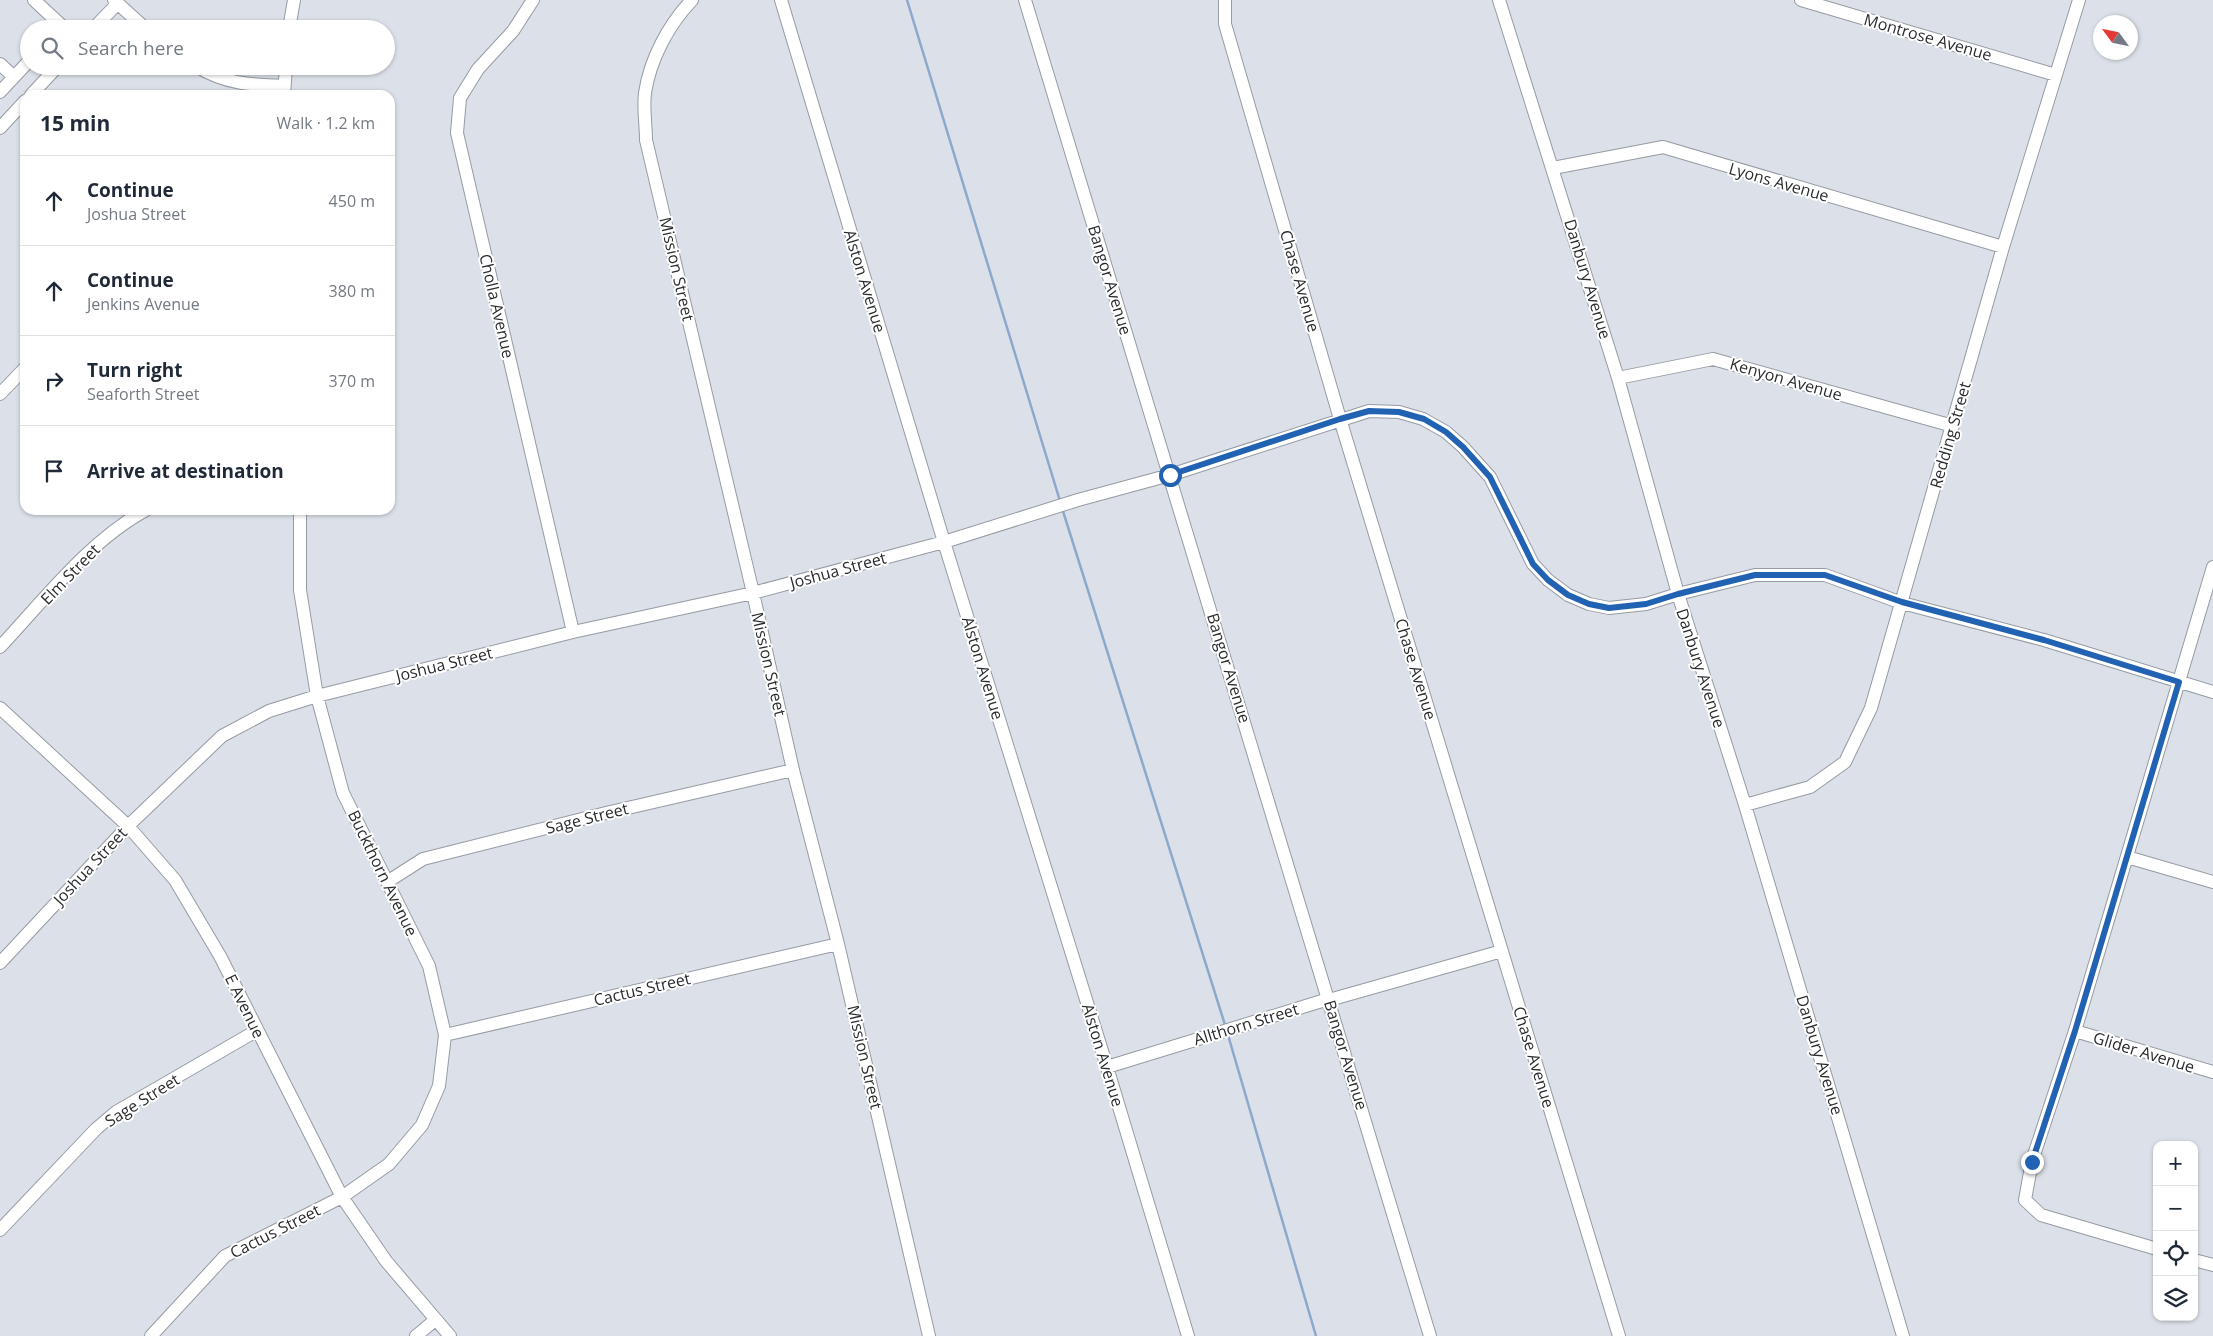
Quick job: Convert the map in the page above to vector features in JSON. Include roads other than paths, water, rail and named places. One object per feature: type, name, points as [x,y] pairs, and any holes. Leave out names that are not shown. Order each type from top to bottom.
[{"type":"street","points":[[34,0],[56,20]]},
{"type":"street","points":[[291,20],[294,0]]},
{"type":"street","name":"Cholla Avenue","points":[[533,0],[513,31],[478,69],[460,98],[457,133],[573,632]]},
{"type":"street","name":"Mission Street","points":[[692,0],[678,14],[657,52],[645,92],[646,140],[793,770],[838,944],[929,1336]]},
{"type":"street","name":"Alston Avenue","points":[[781,0],[944,542],[1107,1067],[1188,1336]]},
{"type":"street","name":"Bangor Avenue","points":[[1025,0],[1430,1336]]},
{"type":"street","name":"Chase Avenue","points":[[1225,0],[1225,24],[1340,419],[1619,1336]]},
{"type":"street","name":"Danbury Avenue","points":[[1499,0],[1618,378],[1678,594],[1745,805],[1903,1336]]},
{"type":"street","name":"Montrose Avenue","points":[[1801,0],[2056,75]]},
{"type":"street","name":"Redding Street","points":[[1745,805],[1810,786],[1845,762],[1871,708],[1953,426],[2002,247],[2079,0]]},
{"type":"street","points":[[101,20],[116,2],[136,20]]},
{"type":"street","points":[[0,64],[14,77]]},
{"type":"street","points":[[0,92],[20,71]]},
{"type":"street","points":[[36,90],[50,75]]},
{"type":"street","points":[[211,75],[243,85],[284,90],[285,75]]},
{"type":"street","points":[[0,128],[20,106]]},
{"type":"street","name":"Lyons Avenue","points":[[1553,168],[1663,147],[2002,247]]},
{"type":"street","name":"Kenyon Avenue","points":[[1618,378],[1713,359],[1953,426]]},
{"type":"street","points":[[0,394],[20,373]]},
{"type":"street","name":"Joshua Street","points":[[0,963],[128,826],[222,736],[270,711],[317,696],[573,632],[753,593],[944,542],[1078,500],[1170,475],[1369,411],[1399,412],[1424,419],[1446,432],[1463,447],[1490,477],[1533,564],[1548,580],[1568,595],[1589,604],[1609,608],[1646,604],[1755,575],[1825,575],[1902,602],[2044,640],[2213,692]]},
{"type":"street","name":"Elm Street","points":[[0,646],[97,544],[137,515]]},
{"type":"street","name":"Buckthorn Avenue","points":[[300,515],[300,590],[317,696],[343,793],[429,966],[445,1034],[439,1086],[422,1125],[388,1164],[342,1197]]},
{"type":"street","points":[[2153,1248],[2041,1215],[2025,1200],[2032,1162],[2075,1031],[2213,568]]},
{"type":"street","name":"E Avenue","points":[[0,708],[128,826],[175,880],[220,956],[256,1031],[342,1197],[386,1261],[434,1320],[450,1336]]},
{"type":"street","name":"Sage Street","points":[[387,882],[424,859],[793,770]]},
{"type":"street","points":[[2127,857],[2213,882]]},
{"type":"street","name":"Cactus Street","points":[[445,1034],[838,944]]},
{"type":"street","name":"Allthorn Street","points":[[1107,1067],[1322,1001],[1502,951]]},
{"type":"street","name":"Sage Street","points":[[0,1230],[96,1129],[116,1112],[256,1031]]},
{"type":"street","name":"Glider Avenue","points":[[2075,1031],[2213,1072]]},
{"type":"street","name":"Cactus Street","points":[[151,1336],[225,1256],[342,1197]]},
{"type":"street","points":[[2198,1261],[2213,1265]]},
{"type":"street","points":[[416,1336],[434,1320]]},
{"type":"waterway","points":[[907,0],[1060,501]]},
{"type":"waterway","points":[[1062,508],[1226,1028]]},
{"type":"waterway","points":[[1228,1035],[1316,1336]]}]
